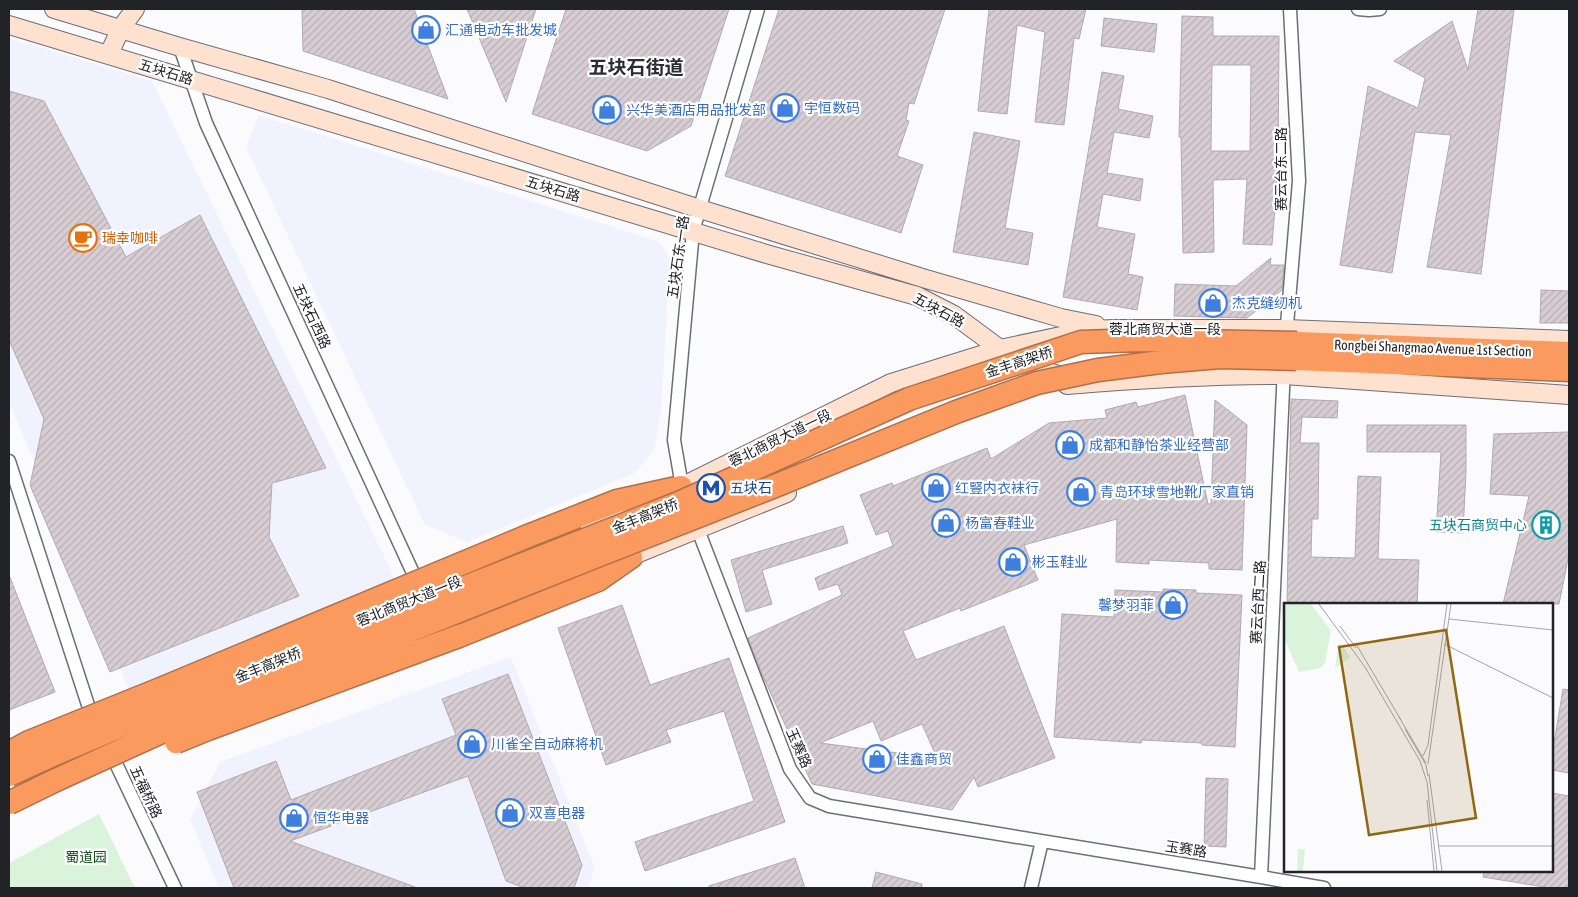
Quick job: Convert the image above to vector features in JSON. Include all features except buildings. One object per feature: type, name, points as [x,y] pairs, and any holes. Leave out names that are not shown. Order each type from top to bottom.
[{"type":"highway","name":"金丰高架桥","points":[[9,775],[232,679],[681,502],[900,403],[1081,342],[1141,340],[1291,351]]},
{"type":"highway","name":"Rongbei Shangmao Avenue 1st Section","points":[[1291,351],[1569,353]]},
{"type":"highway","name":"蓉北商贸大道一段","points":[[1291,351],[1569,370]]},
{"type":"highway","name":"金丰高架桥","points":[[9,803],[202,714],[956,412],[1037,383],[1098,370],[1161,362],[1291,351]]},
{"type":"highway","points":[[9,753],[29,742],[167,687],[528,536],[617,501],[681,488]]},
{"type":"highway","points":[[9,812],[208,729],[459,636],[598,580],[631,557]]},
{"type":"main road","name":"五块石路","points":[[54,9],[328,89],[700,209],[926,279],[1061,318],[1114,329]]},
{"type":"main road","points":[[109,54],[121,28],[135,9]]},
{"type":"main road","name":"五块石路","points":[[9,25],[770,255],[917,296],[954,315],[1000,349],[1037,368],[1084,384]]},
{"type":"main road","name":"蓉北商贸大道一段","points":[[9,770],[98,726],[545,546],[681,488],[891,383],[1000,349],[1089,330],[1114,329],[1291,351],[1569,395]]},
{"type":"main road","name":"蓉北商贸大道一段","points":[[112,757],[457,620],[631,557],[1044,387],[1231,375],[1291,351],[1569,340]]},
{"type":"street","name":"五块石东一路","points":[[681,488],[674,440],[693,231],[758,9]]},
{"type":"street","name":"赛云台东二路","points":[[1290,9],[1299,181],[1291,351]]},
{"type":"street","points":[[1358,9],[1380,9]]},
{"type":"street","name":"五块石西路","points":[[180,47],[206,122],[423,595]]},
{"type":"street","name":"赛云台西二路","points":[[1261,877],[1291,351]]},
{"type":"street","name":"五福桥路","points":[[9,461],[89,708],[175,888]]},
{"type":"street","name":"玉赛路","points":[[681,488],[790,769],[810,798],[829,806],[1324,888]]},
{"type":"street","name":"蓉北商贸大道一段","points":[[9,812],[112,757]]},
{"type":"street","points":[[1031,888],[1042,840]]},
{"type":"shaded area","points":[[9,38],[152,81],[403,595],[131,695],[9,402]]},
{"type":"shaded area","points":[[259,115],[657,241],[670,257],[661,412],[654,450],[635,473],[467,542],[425,525],[246,147]]},
{"type":"shaded area","points":[[511,657],[595,868],[588,888],[219,888],[190,820],[220,762]]},
{"type":"green space","name":"蜀道园","points":[[99,814],[135,888],[9,888],[9,863]]},
{"type":"place","name":"汇通电动车批发城","points":[[426,30]]},
{"type":"place","name":"宇恒数码","points":[[785,108]]},
{"type":"place","name":"兴华美酒店用品批发部","points":[[607,110]]},
{"type":"place","name":"瑞幸咖啡","points":[[83,238]]},
{"type":"place","name":"杰克缝纫机","points":[[1213,303]]},
{"type":"place","name":"成都和静怡茶业经营部","points":[[1070,445]]},
{"type":"place","name":"五块石","points":[[711,488]]},
{"type":"place","name":"红豎内衣袜行","points":[[936,488]]},
{"type":"place","name":"青岛环球雪地靴厂家直销","points":[[1081,492]]},
{"type":"place","name":"杨富春鞋业","points":[[946,523]]},
{"type":"place","name":"五块石商贸中心","points":[[1546,525]]},
{"type":"place","name":"彬玉鞋业","points":[[1013,562]]},
{"type":"place","name":"馨梦羽菲","points":[[1173,605]]},
{"type":"place","name":"川雀全自动麻将机","points":[[472,744]]},
{"type":"place","name":"佳鑫商贸","points":[[877,759]]},
{"type":"place","name":"双喜电器","points":[[510,813]]},
{"type":"place","name":"恒华电器","points":[[294,818]]},
{"type":"district","name":"五块石街道","points":[[636,67]]}]
